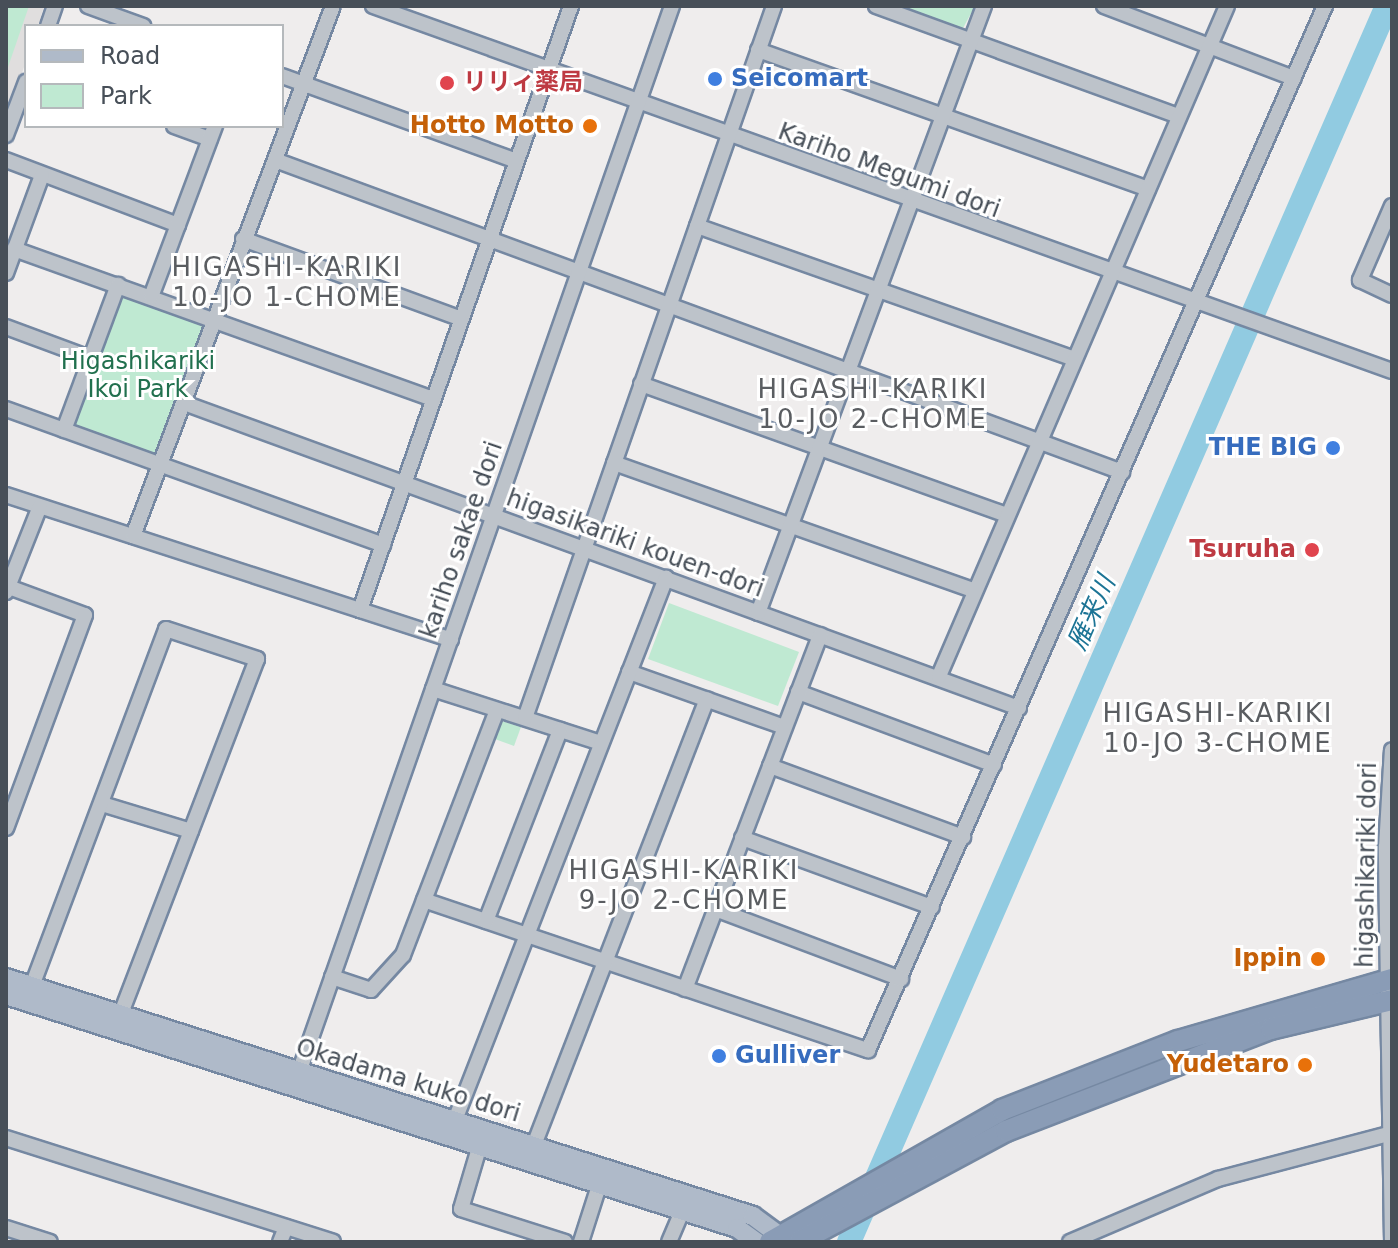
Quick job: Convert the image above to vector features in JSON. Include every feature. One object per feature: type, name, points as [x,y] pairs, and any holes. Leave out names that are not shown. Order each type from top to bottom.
[{"type":"highway","points":[[785,1240],[846,1193],[899,1163],[1098,1071],[1390,990]]},
{"type":"highway","points":[[785,1240],[834,1222],[886,1193],[1103,1091],[1271,1029],[1390,990]]},
{"type":"main road","name":"Okadama kuko dori","points":[[6,978],[118,1022]]},
{"type":"main road","name":"Okadama kuko dori","points":[[6,995],[118,1022],[602,1176],[753,1216],[785,1240]]},
{"type":"main road","name":"Okadama kuko dori","points":[[297,1080],[455,1120],[482,1138],[534,1145],[756,1242]]},
{"type":"street","points":[[88,6],[138,24]]},
{"type":"street","points":[[133,536],[333,6]]},
{"type":"street","name":"Kariho Megumi dori","points":[[373,6],[1197,307],[1392,371]]},
{"type":"street","points":[[360,610],[514,160],[571,6]]},
{"type":"street","name":"kariho sakae dori","points":[[297,1080],[672,6]]},
{"type":"street","points":[[525,718],[774,6]]},
{"type":"street","points":[[758,613],[910,202],[966,38],[984,6]]},
{"type":"street","points":[[1104,6],[1294,78]]},
{"type":"street","points":[[939,676],[973,590],[1227,6]]},
{"type":"street","points":[[424,900],[606,960],[864,1052],[901,979],[1197,307],[1325,6]]},
{"type":"street","points":[[887,8],[1178,116]]},
{"type":"street","points":[[758,50],[1148,189]]},
{"type":"street","points":[[284,77],[514,160]]},
{"type":"street","points":[[6,135],[24,87]]},
{"type":"street","points":[[151,297],[213,133],[185,128]]},
{"type":"street","points":[[6,160],[178,225]]},
{"type":"street","points":[[275,160],[1122,472]]},
{"type":"street","points":[[6,273],[42,175]]},
{"type":"street","points":[[1392,206],[1360,280],[1392,295]]},
{"type":"street","points":[[697,226],[1074,359]]},
{"type":"street","points":[[243,239],[459,318]]},
{"type":"street","points":[[14,249],[433,399]]},
{"type":"street","points":[[64,430],[118,285]]},
{"type":"street","points":[[6,327],[90,358]]},
{"type":"street","points":[[641,384],[1006,515]]},
{"type":"street","name":"higasikariki kouen-dori","points":[[184,403],[939,676],[1019,708]]},
{"type":"street","points":[[6,409],[383,545]]},
{"type":"street","points":[[614,463],[973,590]]},
{"type":"street","points":[[6,495],[451,640]]},
{"type":"street","points":[[6,828],[85,615],[7,588],[40,506]]},
{"type":"street","points":[[455,1120],[666,578]]},
{"type":"street","points":[[32,986],[166,629],[257,659],[118,1022]]},
{"type":"street","points":[[685,989],[820,635]]},
{"type":"street","points":[[629,672],[784,727]]},
{"type":"street","points":[[433,689],[601,743]]},
{"type":"street","points":[[798,692],[994,765]]},
{"type":"street","points":[[534,1145],[707,699]]},
{"type":"street","points":[[332,977],[371,990],[403,955],[497,710]]},
{"type":"street","points":[[486,921],[560,730]]},
{"type":"street","name":"higashikariki dori","points":[[1392,750],[1389,847],[1392,1242]]},
{"type":"street","points":[[770,766],[963,837]]},
{"type":"street","points":[[102,804],[191,831]]},
{"type":"street","points":[[742,838],[932,907]]},
{"type":"street","points":[[715,909],[901,979]]},
{"type":"street","points":[[1070,1242],[1218,1179],[1391,1133]]},
{"type":"street","points":[[6,1138],[333,1242]]},
{"type":"street","points":[[482,1138],[461,1209],[565,1242]]},
{"type":"street","points":[[581,1242],[602,1176]]},
{"type":"street","points":[[669,1242],[682,1211]]},
{"type":"street","points":[[280,1242],[286,1227]]},
{"type":"street","points":[[6,1228],[50,1242]]},
{"type":"shaded area","points":[[6,6],[44,6],[39,24],[24,24],[24,67],[6,121]]},
{"type":"green space","points":[[6,6],[29,6],[6,73]]},
{"type":"green space","points":[[900,6],[975,6],[962,30]]},
{"type":"green space","name":"Higashikariki Ikoi Park","points":[[120,294],[205,325],[156,457],[71,425]]},
{"type":"green space","points":[[669,603],[799,652],[778,706],[648,659]]},
{"type":"green space","points":[[499,720],[521,727],[514,746],[492,738]]},
{"type":"waterway","name":"雁来川","points":[[849,1242],[1387,6]]},
{"type":"place","name":"Seicomart","points":[[715,79]]},
{"type":"place","name":"リリィ薬局","points":[[447,83]]},
{"type":"place","name":"Hotto Motto","points":[[590,126]]},
{"type":"place","name":"THE BIG","points":[[1333,448]]},
{"type":"place","name":"Tsuruha","points":[[1312,550]]},
{"type":"place","name":"Ippin","points":[[1318,959]]},
{"type":"place","name":"Gulliver","points":[[719,1056]]},
{"type":"place","name":"Yudetaro","points":[[1305,1065]]},
{"type":"district","name":"HIGASHI-KARIKI 10-JO 1-CHOME","points":[[287,283]]},
{"type":"district","name":"HIGASHI-KARIKI 10-JO 2-CHOME","points":[[873,405]]},
{"type":"district","name":"HIGASHI-KARIKI 10-JO 3-CHOME","points":[[1218,729]]},
{"type":"district","name":"HIGASHI-KARIKI 9-JO 2-CHOME","points":[[684,886]]}]
